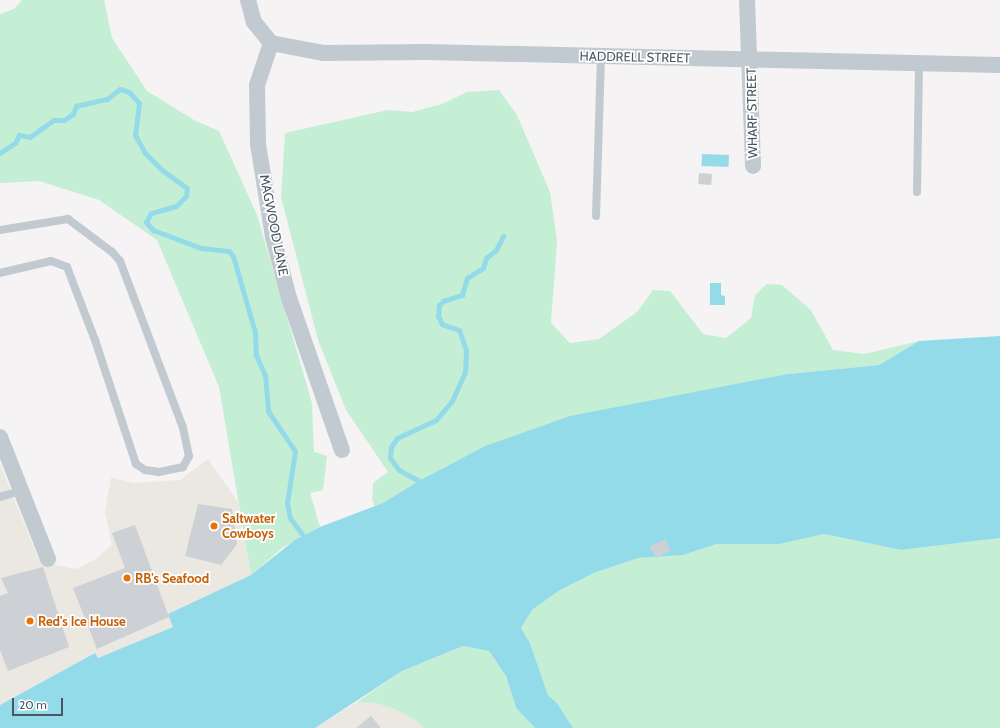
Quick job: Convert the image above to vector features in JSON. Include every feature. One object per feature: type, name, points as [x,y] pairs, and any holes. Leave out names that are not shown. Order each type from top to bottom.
[{"type":"street","points":[[248,0],[254,22],[271,43]]},
{"type":"street","name":"WHARF STREET","points":[[747,0],[751,59],[753,166]]},
{"type":"street","name":"HADDRELL STREET","points":[[271,43],[324,53],[426,52],[1000,65]]},
{"type":"street","name":"MAGWOOD LANE","points":[[271,43],[257,85],[258,144],[273,237],[289,298],[342,450]]},
{"type":"street","points":[[0,437],[20,492],[48,559]]},
{"type":"lane","points":[[596,216],[601,56]]},
{"type":"lane","points":[[917,192],[919,63]]},
{"type":"lane","points":[[0,230],[68,219],[112,252],[120,262],[183,428],[189,456],[183,468],[159,472],[144,470],[136,464],[95,340],[67,267],[51,261],[0,273]]},
{"type":"lane","points":[[0,498],[20,492]]},
{"type":"shaded area","points":[[208,459],[238,502],[251,575],[168,614],[174,627],[98,658],[95,653],[0,705],[0,464],[38,558],[56,565],[76,569],[96,559],[112,545],[105,512],[111,478],[134,483],[180,480]]},
{"type":"shaded area","points":[[357,702],[375,703],[395,709],[418,722],[423,728],[315,728]]},
{"type":"green space","points":[[22,0],[104,0],[112,38],[147,91],[194,120],[219,131],[257,215],[312,403],[314,452],[327,456],[323,490],[310,493],[320,527],[282,548],[251,575],[219,387],[157,240],[99,200],[39,181],[0,183],[0,14],[14,9]]},
{"type":"green space","points":[[499,90],[517,115],[550,192],[557,241],[551,323],[570,343],[599,339],[637,312],[653,290],[670,291],[703,334],[726,338],[751,318],[755,295],[767,284],[782,285],[811,310],[833,350],[864,354],[919,341],[879,365],[788,374],[485,446],[375,507],[372,500],[373,483],[388,472],[346,410],[318,340],[281,197],[285,133],[388,110],[412,112],[442,104],[467,92]]},
{"type":"green space","points":[[824,534],[901,550],[1000,538],[1000,728],[573,728],[557,703],[548,695],[530,643],[521,628],[532,610],[560,590],[594,573],[638,558],[683,555],[717,544],[780,544]]},
{"type":"green space","points":[[463,646],[489,651],[506,676],[516,708],[535,728],[423,728],[418,722],[395,709],[375,703],[357,702],[402,671]]},
{"type":"water","points":[[702,154],[729,155],[729,167],[702,166]]},
{"type":"water","points":[[710,283],[721,283],[721,295],[725,296],[725,305],[710,305]]},
{"type":"water","points":[[1000,336],[1000,538],[901,550],[824,534],[780,544],[717,544],[683,555],[638,558],[594,573],[560,590],[532,610],[521,628],[530,643],[548,695],[557,703],[573,728],[535,728],[516,708],[506,676],[489,651],[463,646],[402,671],[315,728],[0,728],[0,705],[95,653],[98,658],[173,627],[168,614],[251,575],[295,540],[320,527],[383,503],[419,481],[485,446],[570,416],[788,374],[879,365],[919,341]]},
{"type":"building","points":[[699,173],[712,174],[711,185],[698,184]]},
{"type":"building","name":"Saltwater Cowboys","points":[[198,504],[232,509],[237,544],[221,565],[185,556]]},
{"type":"building","name":"RB's Seafood","points":[[135,525],[169,617],[97,649],[73,588],[125,568],[112,533]]},
{"type":"building","points":[[665,539],[671,551],[656,558],[650,547]]},
{"type":"building","name":"Red's Ice House","points":[[43,567],[69,647],[8,671],[0,650],[0,596],[8,593],[1,578]]},
{"type":"building","points":[[371,716],[381,728],[356,728]]},
{"type":"waterway","points":[[0,153],[15,143],[19,135],[30,137],[53,120],[64,120],[73,114],[76,106],[107,99],[120,89],[129,92],[139,103],[135,135],[145,153],[162,170],[187,188],[186,196],[176,206],[151,213],[146,222],[153,230],[201,248],[229,251],[233,256],[255,332],[256,355],[265,375],[268,411],[295,451],[287,503],[290,518],[303,535]]},
{"type":"waterway","points":[[419,481],[399,470],[390,458],[391,447],[397,438],[436,420],[452,401],[465,372],[466,350],[459,330],[442,324],[438,316],[439,305],[443,301],[462,295],[467,278],[483,268],[486,258],[496,250],[503,236]]},
{"type":"place","name":"Saltwater Cowboys","points":[[214,526]]},
{"type":"place","name":"RB's Seafood","points":[[127,578]]},
{"type":"place","name":"Red's Ice House","points":[[30,621]]}]
